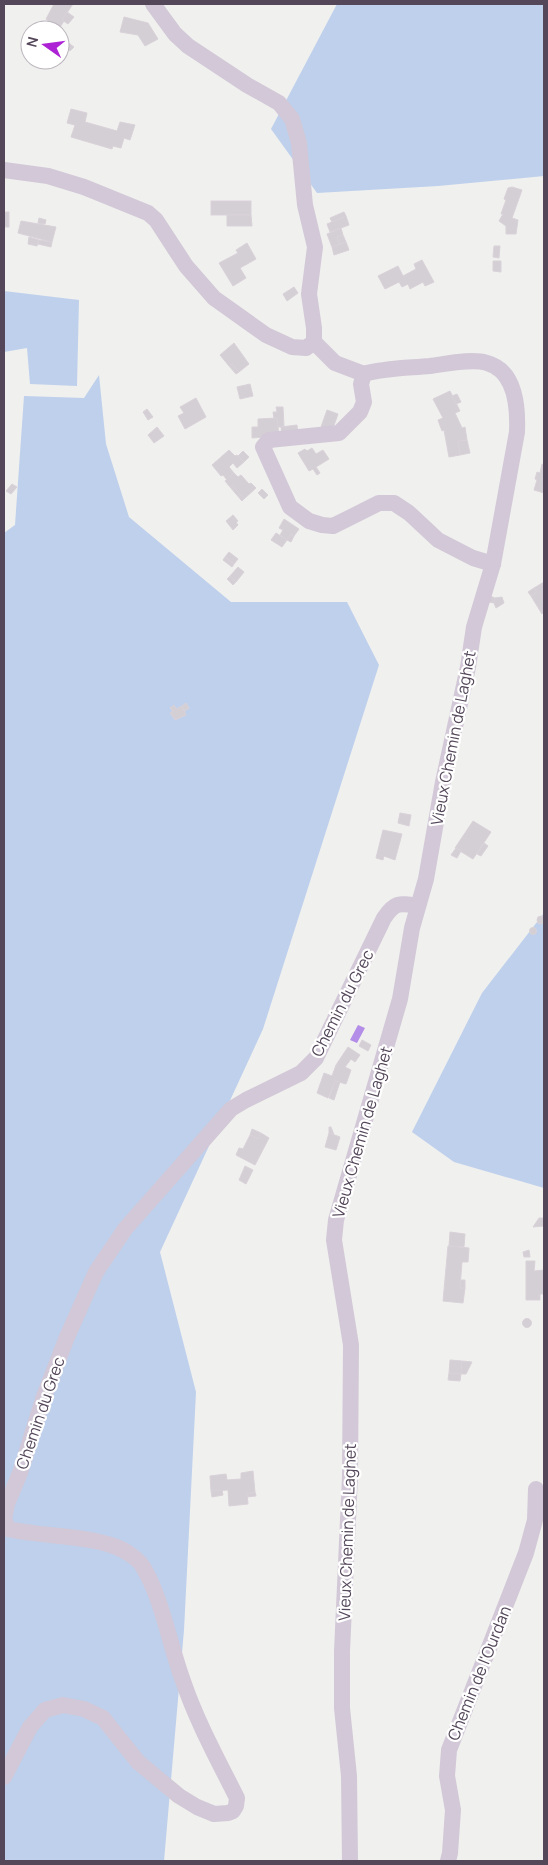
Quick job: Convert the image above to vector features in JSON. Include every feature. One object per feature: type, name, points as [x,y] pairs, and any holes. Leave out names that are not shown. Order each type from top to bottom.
[{"type":"street","points":[[153,4],[174,34],[188,46],[247,85],[279,102],[292,119],[299,143],[305,205],[314,247],[309,294],[314,342],[335,363],[364,374],[361,384],[364,402],[360,412],[339,433],[269,440],[263,447],[290,507],[309,522],[333,526],[379,503],[394,503],[409,513],[438,540],[473,558],[493,564]]},
{"type":"street","points":[[4,170],[48,176],[84,187],[148,212],[156,220],[186,266],[214,298],[266,335],[292,347],[306,348],[314,342]]},
{"type":"street","name":"Vieux Chemin de Laghet","points":[[350,1861],[349,1776],[342,1708],[342,1651],[350,1476],[350,1345],[334,1240],[335,1226],[400,999],[412,928],[426,879],[443,782],[468,667],[474,627],[493,564],[517,432],[517,408],[510,382],[499,369],[488,363],[476,361],[364,374]]},
{"type":"street","name":"Chemin du Grec","points":[[4,1777],[30,1727],[45,1710],[63,1705],[84,1709],[103,1718],[138,1762],[179,1796],[197,1807],[222,1815],[233,1811],[236,1806],[237,1798],[210,1745],[183,1683],[155,1591],[143,1565],[124,1550],[94,1541],[24,1533],[8,1529],[4,1519],[43,1399],[67,1337],[96,1272],[125,1229],[231,1109],[246,1100],[289,1081],[301,1073],[316,1058],[384,918],[391,908],[400,903],[418,906]]},
{"type":"street","name":"Chemin de l'Ourdan","points":[[448,1861],[452,1810],[447,1776],[449,1750],[526,1553],[535,1520],[536,1489]]},
{"type":"shaded area","points":[[337,4],[544,4],[544,176],[438,186],[317,193],[271,129]]},
{"type":"shaded area","points":[[4,291],[79,300],[77,386],[30,384],[27,348],[4,352]]},
{"type":"shaded area","points":[[99,375],[106,444],[129,517],[231,602],[347,602],[379,665],[263,1029],[160,1252],[196,1392],[184,1630],[164,1861],[4,1861],[4,533],[15,525],[24,396],[84,398]]},
{"type":"shaded area","points":[[544,913],[544,1188],[454,1162],[412,1132],[482,993]]},
{"type":"shaded area","points":[[358,1025],[365,1028],[357,1043],[350,1040]]},
{"type":"building","points":[[54,4],[73,4],[62,20],[46,19]]},
{"type":"building","points":[[67,12],[74,17],[70,22],[70,20],[62,20]]},
{"type":"building","points":[[124,17],[148,23],[158,39],[145,46],[138,35],[120,32]]},
{"type":"building","points":[[71,109],[87,113],[85,122],[117,131],[120,122],[135,125],[130,140],[124,138],[121,148],[113,146],[112,149],[71,137],[75,125],[67,123]]},
{"type":"building","points":[[512,187],[522,190],[512,218],[518,220],[516,234],[506,234],[506,226],[499,221],[503,214],[501,214],[508,188]]},
{"type":"building","points":[[211,201],[251,201],[251,215],[211,215]]},
{"type":"building","points":[[4,212],[9,212],[9,227],[4,227]]},
{"type":"building","points":[[344,212],[346,216],[332,222],[330,218]]},
{"type":"building","points":[[227,215],[251,215],[252,226],[227,226]]},
{"type":"building","points":[[346,216],[349,225],[330,232],[327,224]]},
{"type":"building","points":[[39,218],[46,220],[45,224],[38,223]]},
{"type":"building","points":[[21,221],[56,227],[52,242],[18,233]]},
{"type":"building","points":[[341,228],[343,235],[337,237],[340,244],[332,247],[327,234]]},
{"type":"building","points":[[343,235],[346,242],[340,244],[337,237]]},
{"type":"building","points":[[29,237],[39,240],[37,246],[28,244]]},
{"type":"building","points":[[39,240],[52,242],[51,247],[38,244]]},
{"type":"building","points":[[346,242],[349,250],[334,255],[332,247]]},
{"type":"building","points":[[247,243],[256,259],[240,268],[246,278],[233,286],[219,263],[238,253],[236,250]]},
{"type":"building","points":[[494,246],[500,246],[499,258],[493,257]]},
{"type":"building","points":[[422,260],[434,282],[425,286],[423,282],[410,289],[408,284],[402,287],[399,282],[385,289],[378,276],[398,266],[403,276],[416,269],[414,264]]},
{"type":"building","points":[[493,261],[501,261],[501,272],[493,271]]},
{"type":"building","points":[[294,287],[298,293],[287,301],[283,294]]},
{"type":"building","points":[[234,343],[249,364],[239,372],[232,364],[229,366],[220,355]]},
{"type":"building","points":[[232,364],[239,372],[236,374],[229,366]]},
{"type":"building","points":[[250,384],[253,396],[240,399],[237,387]]},
{"type":"building","points":[[450,391],[460,411],[455,413],[462,428],[465,427],[467,440],[458,441],[460,455],[449,457],[444,430],[442,431],[438,420],[443,418],[433,399]]},
{"type":"building","points":[[457,394],[461,402],[456,404],[452,396]]},
{"type":"building","points":[[196,398],[206,417],[185,429],[178,416],[184,413],[180,407]]},
{"type":"building","points":[[276,407],[283,407],[284,427],[278,427],[277,418],[274,419],[273,412],[277,412]]},
{"type":"building","points":[[147,409],[153,417],[148,420],[143,412]]},
{"type":"building","points":[[327,410],[338,414],[332,431],[321,427]]},
{"type":"building","points":[[277,418],[279,436],[252,438],[252,427],[258,427],[258,419]]},
{"type":"building","points":[[297,425],[298,434],[282,434],[281,427]]},
{"type":"building","points":[[157,427],[164,436],[154,443],[148,435]]},
{"type":"building","points":[[467,440],[470,453],[460,455],[458,441]]},
{"type":"building","points":[[312,448],[316,454],[323,450],[329,459],[316,467],[320,473],[317,475],[313,469],[309,471],[298,453]]},
{"type":"building","points":[[229,450],[244,462],[237,468],[233,463],[229,467],[234,473],[227,480],[212,465]]},
{"type":"building","points":[[243,451],[249,457],[244,462],[238,456]]},
{"type":"building","points":[[542,464],[544,465],[544,493],[534,490],[537,472],[540,473]]},
{"type":"building","points":[[234,473],[238,477],[241,475],[249,484],[251,483],[256,488],[244,499],[232,485],[230,487],[225,481]]},
{"type":"building","points":[[12,484],[17,487],[11,494],[6,491]]},
{"type":"building","points":[[232,485],[244,499],[242,501],[230,487]]},
{"type":"building","points":[[262,489],[268,495],[264,499],[258,493]]},
{"type":"building","points":[[233,515],[238,521],[236,522],[238,525],[233,530],[226,521]]},
{"type":"building","points":[[284,519],[299,529],[294,536],[291,534],[287,540],[280,535],[283,530],[279,528]]},
{"type":"building","points":[[276,533],[287,540],[282,547],[271,540]]},
{"type":"building","points":[[291,534],[294,536],[291,542],[287,540]]},
{"type":"building","points":[[229,552],[238,559],[234,564],[225,557]]},
{"type":"building","points":[[225,557],[234,564],[232,567],[223,560]]},
{"type":"building","points":[[238,567],[244,572],[236,582],[230,576]]},
{"type":"building","points":[[230,576],[236,582],[233,585],[227,579]]},
{"type":"building","points":[[544,582],[544,612],[542,614],[531,596],[537,592],[534,588]]},
{"type":"building","points":[[534,588],[537,592],[531,596],[528,592]]},
{"type":"building","points":[[490,596],[495,598],[494,603],[489,602]]},
{"type":"building","points":[[502,597],[504,603],[496,608],[495,598]]},
{"type":"building","points":[[186,703],[189,708],[185,711],[182,706]]},
{"type":"building","points":[[174,705],[176,709],[182,706],[186,715],[175,720],[170,713],[173,711],[170,708]]},
{"type":"building","points":[[400,813],[411,815],[409,826],[398,823]]},
{"type":"building","points":[[473,821],[491,832],[473,859],[455,848]]},
{"type":"building","points":[[383,830],[402,834],[395,860],[384,856],[383,860],[376,858]]},
{"type":"building","points":[[484,843],[488,846],[481,856],[477,854]]},
{"type":"building","points":[[456,848],[461,851],[457,858],[451,855]]},
{"type":"building","points":[[541,916],[545,920],[541,924],[537,920]]},
{"type":"building","points":[[533,927],[537,931],[533,935],[529,931]]},
{"type":"building","points":[[362,1040],[371,1045],[368,1051],[359,1046]]},
{"type":"building","points":[[348,1047],[360,1055],[355,1062],[351,1059],[345,1067],[351,1070],[346,1084],[335,1081],[328,1098],[317,1093],[324,1073],[332,1076],[336,1065]]},
{"type":"building","points":[[335,1081],[340,1082],[334,1100],[329,1098]]},
{"type":"building","points":[[329,1127],[331,1127],[334,1135],[329,1133]]},
{"type":"building","points":[[252,1129],[261,1133],[258,1139],[250,1135]]},
{"type":"building","points":[[261,1133],[269,1138],[255,1165],[236,1155],[239,1148],[243,1149],[250,1135],[258,1139]]},
{"type":"building","points":[[329,1133],[340,1137],[336,1150],[325,1147]]},
{"type":"building","points":[[245,1166],[253,1170],[246,1184],[239,1180]]},
{"type":"building","points":[[539,1218],[544,1218],[544,1226],[533,1227]]},
{"type":"building","points":[[450,1232],[465,1234],[464,1247],[449,1246]]},
{"type":"building","points":[[448,1246],[469,1248],[468,1262],[462,1262],[460,1288],[465,1288],[463,1303],[443,1301]]},
{"type":"building","points":[[529,1250],[530,1257],[524,1257],[523,1252]]},
{"type":"building","points":[[526,1261],[535,1261],[534,1271],[544,1270],[544,1294],[540,1294],[540,1300],[526,1300]]},
{"type":"building","points":[[461,1280],[465,1280],[465,1288],[460,1288]]},
{"type":"building","points":[[527,1319],[531,1323],[527,1327],[523,1323]]},
{"type":"building","points":[[450,1360],[462,1361],[461,1374],[449,1373]]},
{"type":"building","points":[[462,1361],[472,1362],[466,1374],[461,1374]]},
{"type":"building","points":[[449,1373],[461,1374],[460,1381],[448,1380]]},
{"type":"building","points":[[253,1471],[255,1492],[247,1494],[248,1504],[229,1506],[228,1490],[211,1491],[210,1476],[226,1474],[227,1480],[241,1479],[241,1473]]},
{"type":"building","points":[[222,1490],[223,1495],[212,1497],[211,1491]]},
{"type":"building","points":[[255,1492],[256,1496],[247,1497],[247,1494]]}]
